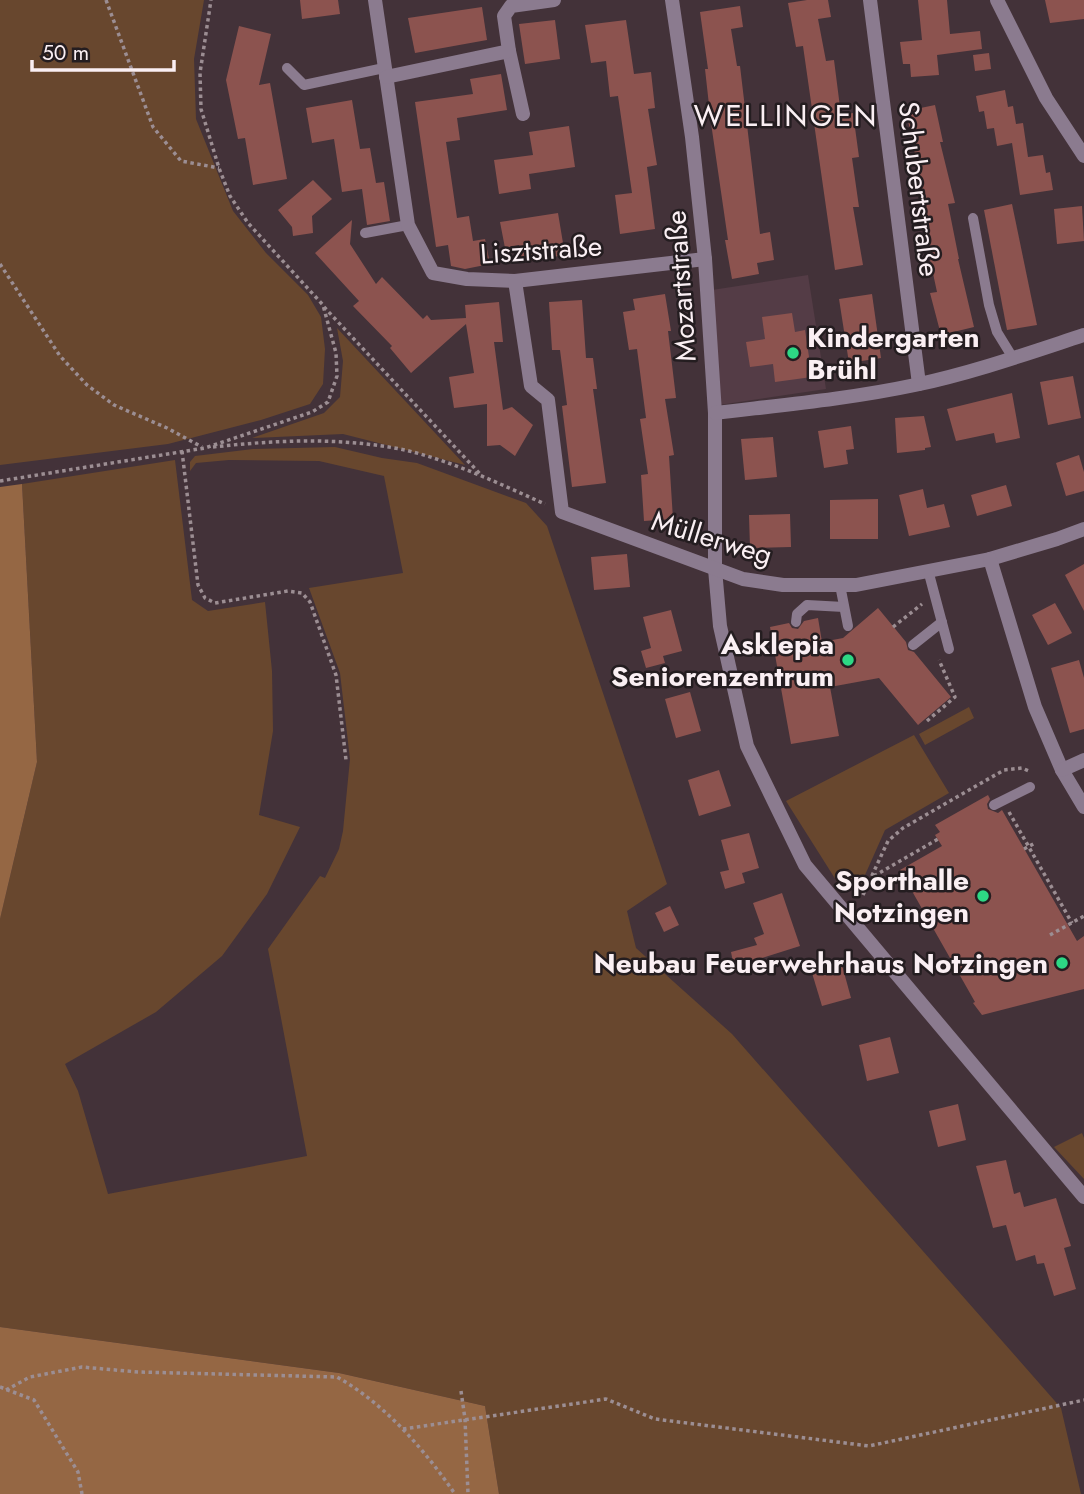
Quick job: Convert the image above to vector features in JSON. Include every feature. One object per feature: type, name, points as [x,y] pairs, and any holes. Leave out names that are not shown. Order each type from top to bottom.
[{"type":"street","name":"Lisztstraße","points":[[375,0],[408,225],[433,273],[467,279],[515,281],[705,259]]},
{"type":"street","points":[[523,114],[504,16],[511,6],[554,0]]},
{"type":"street","name":"Mozartstraße","points":[[672,0],[692,137],[705,259],[715,413],[715,569],[720,626],[747,746],[805,865],[1084,1197]]},
{"type":"street","name":"Schubertstraße","points":[[870,0],[919,384]]},
{"type":"street","points":[[997,0],[1045,98],[1084,156]]},
{"type":"street","points":[[385,72],[509,51]]},
{"type":"street","points":[[515,281],[531,386],[548,400],[562,512]]},
{"type":"street","points":[[715,413],[833,399],[919,384],[1084,335]]},
{"type":"street","name":"Müllerweg","points":[[562,512],[743,579],[783,585],[856,585],[989,559],[1084,529]]},
{"type":"street","points":[[989,559],[1034,707],[1062,770],[1084,807]]},
{"type":"street","points":[[1062,770],[1084,760]]},
{"type":"lane","points":[[287,68],[304,85],[385,72]]},
{"type":"lane","points":[[973,218],[989,305],[997,332],[1013,358]]},
{"type":"lane","points":[[365,233],[408,225]]},
{"type":"lane","points":[[929,570],[949,649]]},
{"type":"lane","points":[[840,585],[848,626]]},
{"type":"lane","points":[[796,622],[797,614],[807,605],[844,607]]},
{"type":"lane","points":[[913,645],[942,622]]},
{"type":"lane","points":[[998,803],[1030,787]]},
{"type":"path","points":[[106,0],[153,127],[181,161],[219,168]]},
{"type":"path","points":[[211,0],[200,73],[201,109],[230,196],[248,223],[482,476]]},
{"type":"path","points":[[0,264],[60,356],[88,385],[114,405],[205,448],[312,412],[328,402],[337,376],[337,354],[323,305]]},
{"type":"path","points":[[0,481],[205,448],[271,441],[337,442],[406,450],[482,476],[562,512]]},
{"type":"path","points":[[182,451],[201,592],[205,598],[215,603],[288,591],[302,593],[310,602],[336,675],[346,760]]},
{"type":"path","points":[[893,627],[935,594]]},
{"type":"path","points":[[927,722],[955,697],[938,658]]},
{"type":"path","points":[[863,895],[888,841],[903,828],[1004,770],[1022,768],[1034,773]]},
{"type":"path","points":[[998,803],[1072,923]]},
{"type":"path","points":[[872,877],[938,839]]},
{"type":"path","points":[[1026,848],[1035,843]]},
{"type":"path","points":[[1050,935],[1084,916]]},
{"type":"path","points":[[6,1390],[30,1377],[82,1367],[138,1372],[337,1377],[357,1388],[403,1429],[438,1469],[455,1494]]},
{"type":"path","points":[[0,1387],[34,1400],[78,1472],[82,1494]]},
{"type":"path","points":[[461,1391],[468,1494]]},
{"type":"path","points":[[403,1429],[606,1399],[655,1419],[869,1446],[1084,1400]]},
{"type":"shaded area","points":[[0,0],[204,0],[194,59],[196,119],[233,211],[266,253],[308,295],[321,317],[325,349],[323,384],[310,404],[261,420],[168,444],[0,465]]},
{"type":"shaded area","points":[[808,275],[826,389],[719,405],[712,290]]},
{"type":"shaded area","points":[[337,328],[465,465],[343,434],[252,438],[324,413],[340,397],[343,361]]},
{"type":"shaded area","points":[[335,447],[417,463],[526,503],[547,526],[667,884],[627,911],[636,948],[732,1034],[1061,1408],[1081,1494],[499,1494],[485,1406],[339,1373],[0,1327],[0,919],[37,762],[22,484],[175,460],[192,600],[208,611],[265,602],[272,671],[273,731],[259,815],[300,827],[267,894],[222,956],[156,1012],[65,1064],[78,1091],[108,1194],[307,1156],[268,949],[320,876],[325,878],[339,849],[350,759],[340,673],[309,588],[403,573],[384,476],[319,461],[229,460],[196,463],[190,471],[190,462],[195,456],[253,449]]},
{"type":"shaded area","points":[[22,484],[37,762],[0,919],[0,487]]},
{"type":"shaded area","points":[[969,707],[974,718],[925,745],[919,734]]},
{"type":"shaded area","points":[[914,735],[949,793],[885,830],[861,884],[841,888],[786,801]]},
{"type":"shaded area","points":[[1082,1133],[1084,1138],[1084,1179],[1054,1147]]},
{"type":"shaded area","points":[[0,1327],[339,1373],[485,1406],[499,1494],[0,1494]]},
{"type":"building","points":[[300,0],[338,0],[340,14],[302,19]]},
{"type":"building","points":[[828,0],[831,17],[818,19],[826,61],[834,60],[841,115],[853,113],[859,157],[852,158],[859,207],[853,207],[863,265],[835,270],[803,46],[796,47],[788,3]]},
{"type":"building","points":[[918,0],[947,0],[950,34],[980,31],[982,49],[937,55],[939,75],[911,77],[910,64],[903,64],[900,42],[922,40]]},
{"type":"building","points":[[1045,0],[1084,0],[1084,19],[1050,23]]},
{"type":"building","points":[[740,6],[743,27],[731,29],[737,66],[740,66],[760,234],[770,232],[774,260],[757,263],[759,274],[732,279],[725,240],[728,240],[711,123],[705,69],[708,69],[700,12]]},
{"type":"building","points":[[482,7],[487,40],[415,53],[408,18]]},
{"type":"building","points":[[555,20],[560,59],[525,64],[519,24]]},
{"type":"building","points":[[626,20],[634,74],[651,72],[655,108],[648,109],[657,165],[647,167],[655,229],[620,234],[615,195],[632,193],[618,96],[610,97],[606,61],[591,63],[585,25]]},
{"type":"building","points":[[239,26],[271,34],[259,85],[270,83],[287,179],[253,185],[245,138],[238,139],[226,80]]},
{"type":"building","points":[[989,53],[991,69],[975,71],[973,55]]},
{"type":"building","points":[[501,74],[507,110],[457,118],[460,140],[446,142],[457,218],[469,216],[473,241],[485,239],[490,264],[465,269],[451,266],[448,245],[436,247],[415,102],[473,94],[470,79]]},
{"type":"building","points":[[1005,90],[1008,107],[1013,106],[1016,124],[1023,123],[1028,157],[1043,155],[1053,190],[1020,195],[1012,143],[997,146],[994,128],[987,129],[984,111],[979,112],[976,96]]},
{"type":"building","points":[[352,100],[360,149],[370,148],[376,183],[384,182],[390,221],[367,225],[362,189],[342,192],[334,139],[312,143],[306,108]]},
{"type":"building","points":[[935,105],[943,142],[940,142],[955,203],[948,204],[974,327],[941,335],[930,293],[937,292],[923,227],[929,225],[906,111]]},
{"type":"building","points":[[569,126],[575,167],[529,174],[531,189],[499,194],[494,160],[533,155],[529,132]]},
{"type":"building","points":[[313,180],[332,199],[312,216],[313,233],[293,236],[292,227],[278,210]]},
{"type":"building","points":[[1012,204],[1037,325],[1007,330],[984,210]]},
{"type":"building","points":[[1082,206],[1084,241],[1057,244],[1054,209]]},
{"type":"building","points":[[558,213],[565,255],[522,262],[519,245],[505,248],[500,222]]},
{"type":"building","points":[[352,220],[350,244],[376,284],[382,277],[423,319],[427,315],[431,320],[466,318],[465,305],[499,302],[503,342],[494,342],[503,410],[512,407],[533,425],[515,456],[500,445],[487,446],[487,404],[454,408],[449,377],[474,373],[466,324],[411,373],[390,348],[392,346],[353,306],[359,301],[315,253]]},
{"type":"building","points":[[665,294],[676,398],[665,399],[674,455],[669,456],[673,519],[644,521],[641,475],[648,474],[640,419],[646,418],[637,349],[629,350],[623,312],[635,310],[633,299]]},
{"type":"building","points":[[872,294],[881,358],[849,363],[839,299]]},
{"type":"building","points":[[582,300],[586,358],[593,358],[597,389],[593,389],[606,483],[572,487],[562,406],[567,405],[560,350],[552,350],[549,302]]},
{"type":"building","points":[[792,313],[795,332],[805,330],[812,377],[775,382],[773,364],[750,367],[746,342],[765,339],[762,317]]},
{"type":"building","points":[[1073,376],[1081,418],[1048,425],[1040,382]]},
{"type":"building","points":[[1012,393],[1020,438],[996,443],[994,433],[956,441],[947,409]]},
{"type":"building","points":[[924,416],[931,447],[897,453],[895,418]]},
{"type":"building","points":[[851,426],[854,449],[846,450],[848,464],[824,468],[818,431]]},
{"type":"building","points":[[773,437],[777,477],[745,480],[741,439]]},
{"type":"building","points":[[1079,455],[1084,472],[1084,491],[1066,496],[1056,463]]},
{"type":"building","points":[[1006,485],[1012,506],[977,516],[971,495]]},
{"type":"building","points":[[923,489],[927,508],[944,504],[950,527],[909,536],[899,495]]},
{"type":"building","points":[[878,499],[878,539],[830,539],[830,500]]},
{"type":"building","points":[[790,514],[791,547],[750,548],[749,515]]},
{"type":"building","points":[[627,554],[630,587],[594,590],[591,557]]},
{"type":"building","points":[[1084,564],[1084,611],[1065,575]]},
{"type":"building","points":[[1055,603],[1072,633],[1048,645],[1032,615]]},
{"type":"building","name":"Asklepia Seniorenzentrum","points":[[878,608],[906,642],[908,650],[914,652],[951,697],[918,725],[879,678],[830,687],[839,736],[791,744],[770,627],[789,623],[792,628],[798,629],[804,621],[818,618],[822,642],[843,638]]},
{"type":"building","points":[[671,610],[682,651],[663,656],[665,663],[646,668],[641,651],[651,648],[643,617]]},
{"type":"building","points":[[1079,660],[1084,678],[1084,729],[1070,733],[1051,668]]},
{"type":"building","points":[[690,692],[701,731],[676,738],[665,699]]},
{"type":"building","points":[[719,770],[731,806],[699,816],[688,780]]},
{"type":"building","name":"Sporthalle Notzingen","points":[[988,795],[988,809],[998,813],[1002,810],[1077,941],[1084,936],[1084,989],[982,1015],[900,870],[942,846],[935,835],[940,832],[935,825]]},
{"type":"building","points":[[749,833],[759,868],[742,873],[745,883],[725,889],[720,872],[729,870],[721,840]]},
{"type":"building","points":[[782,893],[800,946],[734,967],[731,952],[757,945],[754,938],[764,934],[753,903]]},
{"type":"building","points":[[670,906],[679,925],[664,932],[655,913]]},
{"type":"building","points":[[842,965],[851,998],[822,1006],[812,973]]},
{"type":"building","points":[[890,1037],[899,1073],[867,1081],[859,1045]]},
{"type":"building","points":[[958,1104],[966,1140],[938,1147],[929,1111]]},
{"type":"building","points":[[1006,1160],[1014,1194],[1020,1192],[1024,1207],[1056,1198],[1071,1246],[1064,1248],[1076,1289],[1054,1296],[1044,1263],[1037,1264],[1035,1255],[1016,1261],[1006,1225],[993,1228],[976,1166]]},
{"type":"place","name":"Kindergarten Brühl","points":[[793,353]]},
{"type":"place","name":"Asklepia Seniorenzentrum","points":[[848,660]]},
{"type":"place","name":"Sporthalle Notzingen","points":[[983,896]]},
{"type":"place","name":"Neubau Feuerwehrhaus Notzingen","points":[[1062,963]]},
{"type":"district","name":"WELLINGEN","points":[[786,115]]}]
